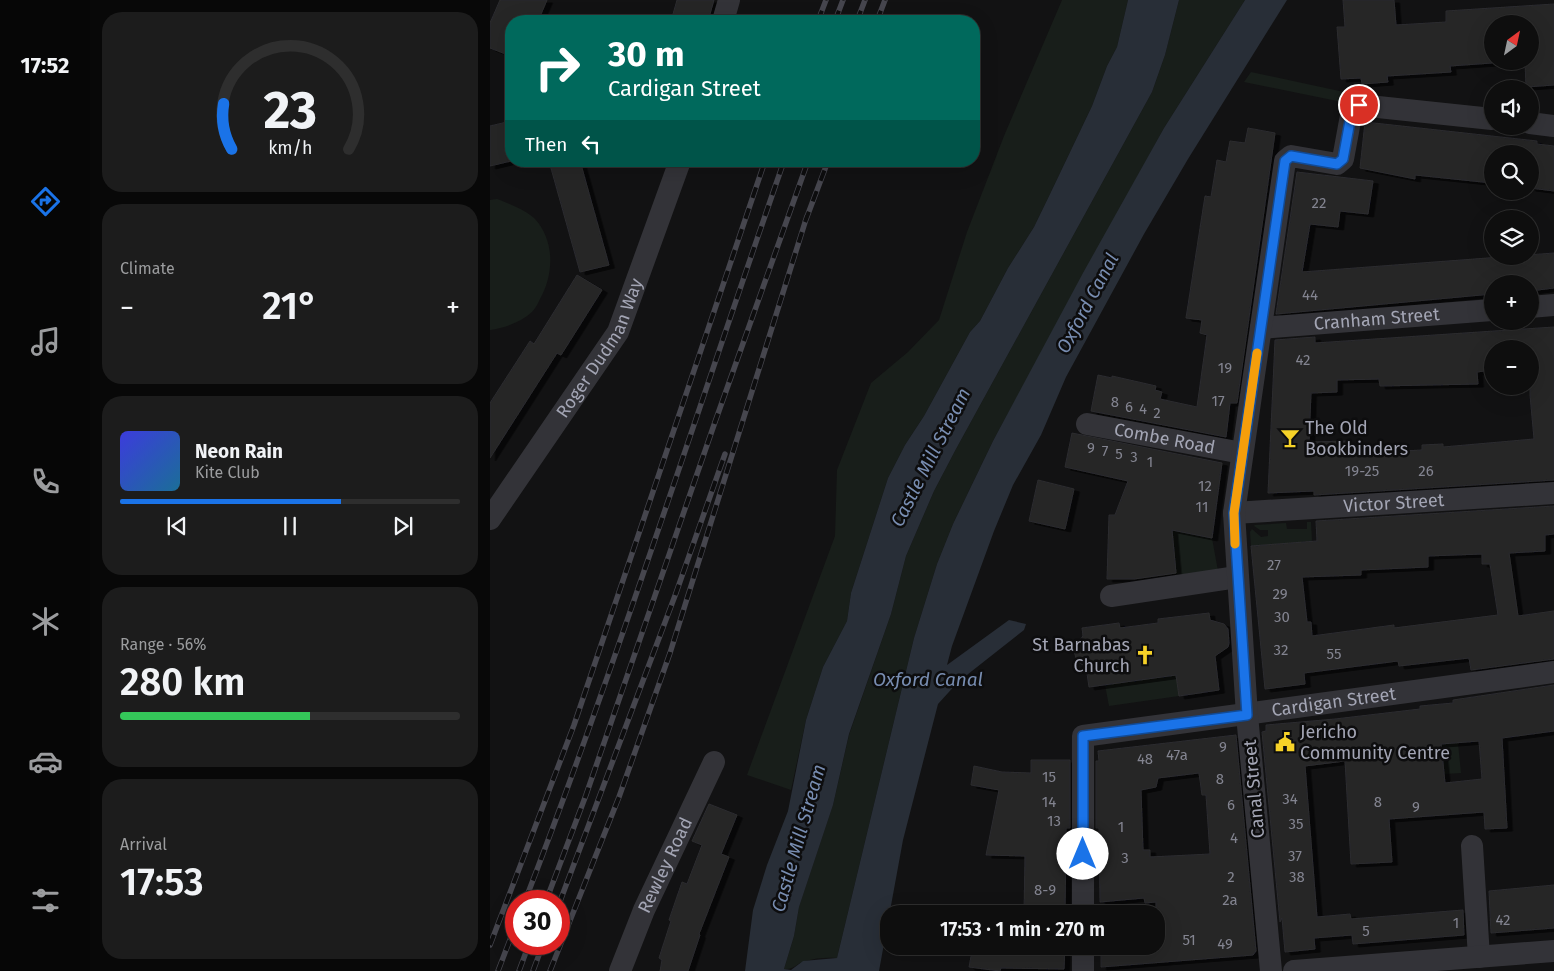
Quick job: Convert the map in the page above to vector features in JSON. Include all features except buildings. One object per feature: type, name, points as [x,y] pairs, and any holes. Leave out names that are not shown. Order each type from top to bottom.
[{"type":"street","points":[[725,15],[729,0]]},
{"type":"street","name":"Canal Street","points":[[1271,971],[1247,715],[1234,513],[1285,161],[1291,156],[1337,164],[1343,159],[1352,110],[1359,105],[1484,118]]},
{"type":"street","points":[[1539,124],[1554,126]]},
{"type":"street","name":"Roger Dudman Way","points":[[491,514],[618,332],[678,167]]},
{"type":"street","points":[[1539,306],[1554,305]]},
{"type":"street","name":"Cranham Street","points":[[1261,328],[1484,311]]},
{"type":"street","name":"Combe Road","points":[[1087,424],[1242,453]]},
{"type":"street","name":"Victor Street","points":[[1234,513],[1554,494]]},
{"type":"street","points":[[1111,596],[1237,577]]},
{"type":"street","name":"Cardigan Street","points":[[1083,905],[1083,736],[1554,672]]},
{"type":"street","name":"Rewley Road","points":[[620,971],[644,910],[714,762]]},
{"type":"street","points":[[1472,846],[1479,957]]},
{"type":"street","points":[[1294,971],[1554,951]]},
{"type":"street","points":[[1083,955],[1083,971]]},
{"type":"shaded area","points":[[1062,0],[1128,0],[1117,47],[1107,66],[1092,106],[1034,227],[1008,268],[980,321],[970,332],[888,478],[851,593],[847,621],[823,667],[806,720],[791,790],[747,775],[835,536],[837,470],[871,383],[908,352],[939,320],[967,232],[1004,136]]},
{"type":"shaded area","points":[[1179,0],[1245,0],[1164,128],[993,441],[953,524],[937,564],[914,638],[837,958],[813,959],[784,969],[794,936],[799,907],[833,805],[849,735],[891,614],[906,556],[934,491],[956,449],[1152,92],[1165,55]]},
{"type":"shaded area","points":[[1251,72],[1344,92],[1342,102],[1244,82]]},
{"type":"shaded area","points":[[497,199],[532,216],[542,228],[549,247],[550,269],[545,289],[532,312],[512,324],[490,330],[490,200]]},
{"type":"shaded area","points":[[1307,522],[1311,522],[1312,541],[1251,546],[1250,532],[1252,529],[1261,537],[1268,536],[1268,530],[1260,530],[1255,525],[1286,523],[1287,529],[1307,529]]},
{"type":"shaded area","points":[[1172,530],[1212,538],[1218,571],[1176,575]]},
{"type":"shaded area","points":[[1176,675],[1179,696],[1109,706],[1105,685]]},
{"type":"shaded area","points":[[1458,743],[1461,773],[1445,774],[1443,765],[1436,766],[1424,746]]},
{"type":"water","points":[[1128,0],[1179,0],[1165,55],[1152,92],[956,449],[934,491],[906,556],[891,614],[849,734],[833,805],[799,907],[794,936],[784,969],[791,970],[803,961],[837,958],[914,638],[937,564],[953,524],[993,441],[1083,273],[1164,128],[1245,0],[1287,0],[1188,159],[1144,234],[1066,377],[1041,435],[1013,485],[994,531],[952,646],[947,665],[1009,620],[1026,624],[1024,630],[958,682],[938,704],[903,840],[891,905],[880,905],[880,955],[882,955],[879,971],[745,971],[753,910],[767,865],[788,811],[806,720],[823,667],[847,621],[851,593],[888,478],[970,332],[980,321],[1008,268],[1034,227],[1092,106],[1107,66],[1117,47]]},
{"type":"railway","points":[[820,15],[826,0]]},
{"type":"railway","points":[[837,15],[843,0]]},
{"type":"railway","points":[[859,15],[865,0]]},
{"type":"railway","points":[[879,15],[885,0]]},
{"type":"railway","points":[[490,945],[574,725],[763,167]]},
{"type":"railway","points":[[529,890],[626,625],[782,167]]},
{"type":"railway","points":[[550,890],[586,795],[806,167]]},
{"type":"railway","points":[[805,222],[826,167]]},
{"type":"railway","points":[[550,971],[619,797],[670,653],[807,216]]},
{"type":"railway","points":[[564,890],[676,593],[725,454]]},
{"type":"railway","points":[[498,971],[505,953]]},
{"type":"railway","points":[[519,971],[525,955]]},
{"type":"railway","points":[[533,971],[539,955]]},
{"type":"slow traffic","points":[[1235,544],[1234,513],[1257,353]]},
{"type":"place","name":"The Old Bookbinders","points":[[1290,438]]},
{"type":"place","name":"St Barnabas Church","points":[[1145,655]]},
{"type":"place","name":"Jericho Community Centre","points":[[1285,742]]},
{"type":"route","points":[[1083,854],[1083,736],[1247,715],[1234,513],[1285,161],[1291,156],[1337,164],[1343,159],[1352,110],[1359,105]]},
{"type":"water label","name":"Oxford Canal","points":[[1087,303]]},
{"type":"water label","name":"Castle Mill Stream","points":[[930,457]]},
{"type":"water label","name":"Oxford Canal","points":[[928,679]]},
{"type":"water label","name":"Castle Mill Stream","points":[[798,838]]}]
